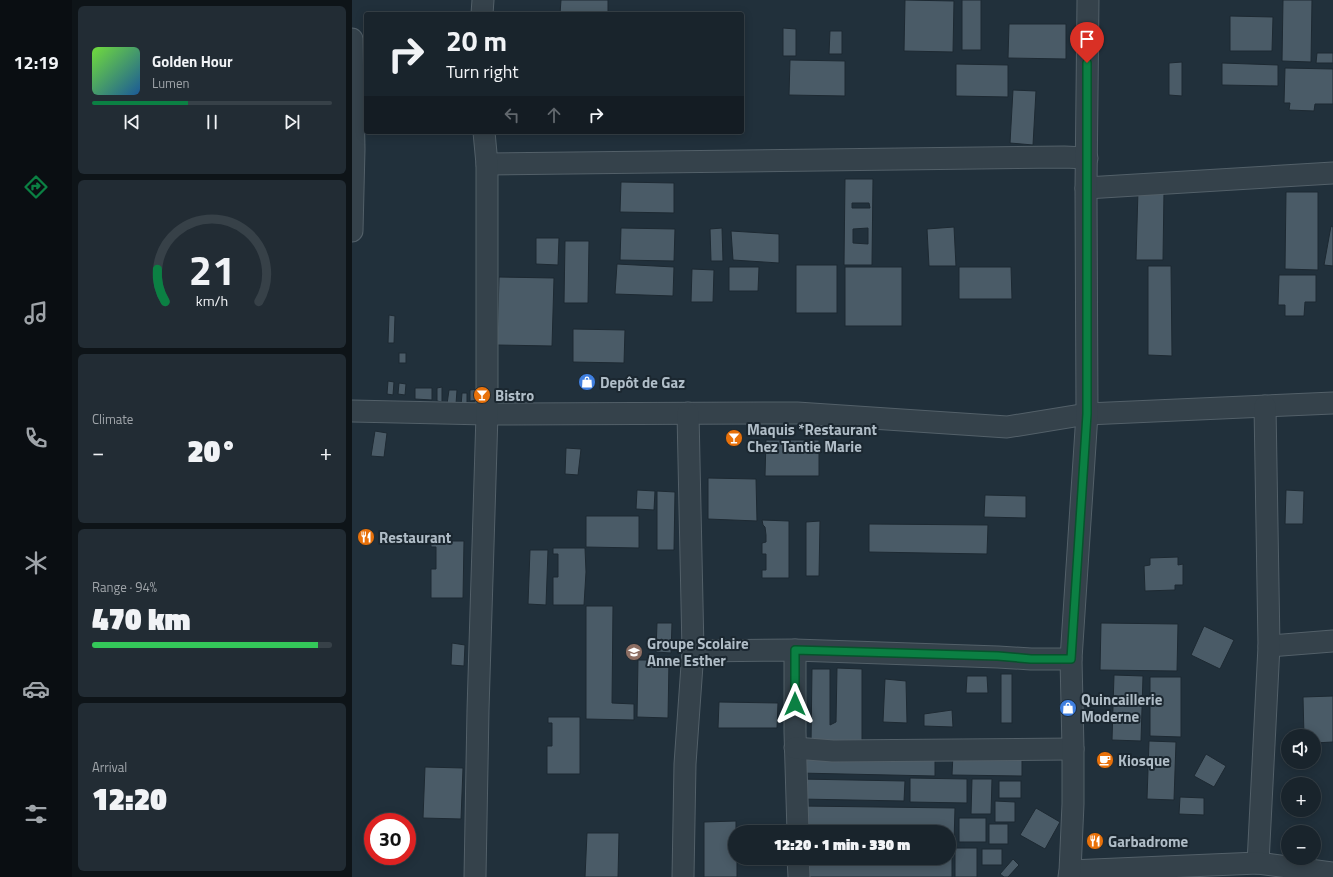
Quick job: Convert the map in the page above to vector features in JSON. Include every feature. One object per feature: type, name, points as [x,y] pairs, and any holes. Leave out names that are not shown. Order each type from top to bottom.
[{"type":"street","points":[[482,12],[483,0]]},
{"type":"street","points":[[1088,0],[1086,188],[1087,414],[1071,659],[1073,804],[1069,874],[1258,863],[1333,873]]},
{"type":"street","points":[[352,39],[354,149],[352,231]]},
{"type":"street","points":[[475,877],[487,414],[488,164],[484,134]]},
{"type":"street","points":[[488,164],[1064,157],[1087,158]]},
{"type":"street","points":[[1086,188],[1333,173]]},
{"type":"street","points":[[352,411],[487,414],[797,413],[1007,427],[1087,414],[1333,403]]},
{"type":"street","points":[[1258,863],[1269,646],[1264,406]]},
{"type":"street","points":[[683,877],[685,764],[693,651],[688,413]]},
{"type":"street","points":[[1269,646],[1333,641]]},
{"type":"street","points":[[693,651],[795,650],[998,656],[1031,659],[1071,659]]},
{"type":"street","points":[[795,650],[795,748],[798,825]]},
{"type":"street","points":[[795,748],[833,751],[1073,750]]},
{"type":"street","points":[[798,865],[799,877]]},
{"type":"building","points":[[561,0],[608,0],[608,12],[560,12]]},
{"type":"building","points":[[905,0],[954,1],[953,52],[904,51]]},
{"type":"building","points":[[962,0],[981,0],[981,50],[962,50]]},
{"type":"building","points":[[1283,0],[1312,0],[1311,62],[1282,61]]},
{"type":"building","points":[[1230,16],[1273,17],[1272,51],[1230,51]]},
{"type":"building","points":[[1009,24],[1066,24],[1066,59],[1008,58]]},
{"type":"building","points":[[783,28],[796,29],[796,56],[783,56]]},
{"type":"building","points":[[830,31],[842,31],[842,54],[829,54]]},
{"type":"building","points":[[1317,53],[1333,53],[1333,63],[1316,63]]},
{"type":"building","points":[[790,60],[845,61],[845,96],[789,95]]},
{"type":"building","points":[[1182,62],[1182,96],[1169,95],[1169,63]]},
{"type":"building","points":[[1222,63],[1278,65],[1278,86],[1222,85]]},
{"type":"building","points":[[956,64],[1008,65],[1008,97],[956,96]]},
{"type":"building","points":[[1285,68],[1333,69],[1333,104],[1315,104],[1314,111],[1289,110],[1290,103],[1284,103]]},
{"type":"building","points":[[1013,90],[1036,91],[1033,145],[1010,143]]},
{"type":"building","points":[[845,179],[873,179],[872,265],[844,265]],"holes":[[[852,203],[869,203],[870,208],[852,208]],[[868,228],[868,244],[853,243],[853,229]]]},
{"type":"building","points":[[621,182],[674,183],[674,213],[620,212]]},
{"type":"building","points":[[1138,190],[1164,191],[1163,260],[1136,260]]},
{"type":"building","points":[[1286,192],[1318,192],[1318,270],[1285,269]]},
{"type":"building","points":[[1331,226],[1333,227],[1333,266],[1324,265]]},
{"type":"building","points":[[954,227],[956,266],[929,266],[927,229]]},
{"type":"building","points":[[621,228],[675,229],[674,261],[620,260]]},
{"type":"building","points":[[722,228],[723,261],[711,261],[710,229]]},
{"type":"building","points":[[731,231],[779,234],[779,263],[733,260]]},
{"type":"building","points":[[536,238],[559,238],[558,265],[536,264]]},
{"type":"building","points":[[565,241],[589,241],[588,303],[564,303]]},
{"type":"building","points":[[617,264],[674,267],[673,296],[615,294]]},
{"type":"building","points":[[796,265],[837,265],[837,313],[796,313]]},
{"type":"building","points":[[1148,266],[1171,266],[1172,356],[1148,355]]},
{"type":"building","points":[[729,267],[759,267],[758,291],[729,291]]},
{"type":"building","points":[[845,267],[902,267],[902,326],[845,326]]},
{"type":"building","points":[[959,267],[1011,267],[1012,299],[959,299]]},
{"type":"building","points":[[692,269],[714,270],[713,302],[691,302]]},
{"type":"building","points":[[1279,275],[1316,275],[1316,302],[1305,302],[1304,316],[1285,316],[1285,305],[1278,305]]},
{"type":"building","points":[[499,277],[554,278],[552,346],[497,345]]},
{"type":"building","points":[[389,315],[395,316],[394,343],[388,343]]},
{"type":"building","points":[[573,329],[625,330],[624,363],[573,362]]},
{"type":"building","points":[[399,353],[406,353],[406,363],[399,363]]},
{"type":"building","points":[[388,381],[394,382],[393,395],[387,394]]},
{"type":"building","points":[[399,383],[406,384],[405,395],[398,394]]},
{"type":"building","points":[[442,387],[442,402],[437,401],[437,388]]},
{"type":"building","points":[[415,388],[432,388],[432,400],[415,399]]},
{"type":"building","points":[[480,389],[481,400],[470,401],[470,390]]},
{"type":"building","points":[[449,390],[457,390],[456,404],[447,404]]},
{"type":"building","points":[[462,393],[467,393],[467,406],[461,406]]},
{"type":"building","points":[[375,431],[387,433],[384,457],[371,456]]},
{"type":"building","points":[[766,440],[819,440],[819,476],[765,476]]},
{"type":"building","points":[[566,448],[581,449],[578,475],[565,474]]},
{"type":"building","points":[[708,478],[756,479],[757,521],[708,519]]},
{"type":"building","points":[[637,490],[655,491],[654,510],[636,509]]},
{"type":"building","points":[[1286,490],[1304,491],[1303,524],[1285,524]]},
{"type":"building","points":[[657,491],[675,492],[674,550],[657,550]]},
{"type":"building","points":[[985,495],[1026,496],[1026,518],[984,517]]},
{"type":"building","points":[[586,516],[639,516],[639,548],[586,547]]},
{"type":"building","points":[[762,520],[789,521],[789,578],[762,578],[762,570],[766,570],[766,554],[762,554],[762,543],[766,542],[766,535]]},
{"type":"building","points":[[820,521],[819,576],[806,576],[806,522]]},
{"type":"building","points":[[869,524],[988,525],[987,554],[869,552]]},
{"type":"building","points":[[431,541],[464,541],[463,598],[431,598],[431,569],[436,569],[436,547],[431,547]]},
{"type":"building","points":[[553,548],[585,548],[586,572],[584,605],[553,605],[553,577],[558,577],[558,554],[553,554]]},
{"type":"building","points":[[530,550],[548,550],[546,605],[528,604]]},
{"type":"building","points":[[1178,557],[1178,565],[1183,564],[1183,585],[1175,585],[1175,590],[1145,591],[1144,566],[1150,565],[1150,558]]},
{"type":"building","points":[[586,606],[613,606],[612,703],[634,704],[634,720],[586,719]]},
{"type":"building","points":[[657,623],[672,623],[671,653],[656,652]]},
{"type":"building","points":[[1101,623],[1178,624],[1177,671],[1100,670]]},
{"type":"building","points":[[1204,626],[1234,640],[1220,669],[1191,655]]},
{"type":"building","points":[[452,643],[465,645],[464,666],[451,665]]},
{"type":"building","points":[[638,660],[669,660],[668,718],[637,717]]},
{"type":"building","points":[[837,668],[862,669],[862,745],[811,744],[812,669],[830,669],[830,725],[836,722]]},
{"type":"building","points":[[1001,674],[1012,674],[1012,723],[1001,723]]},
{"type":"building","points":[[1114,675],[1143,676],[1141,741],[1112,740]]},
{"type":"building","points":[[967,676],[987,676],[988,693],[966,693]]},
{"type":"building","points":[[1150,677],[1181,677],[1181,737],[1150,736]]},
{"type":"building","points":[[885,679],[906,681],[907,723],[883,722]]},
{"type":"building","points":[[1333,696],[1333,742],[1321,743],[1321,729],[1304,729],[1303,697]]},
{"type":"building","points":[[719,702],[778,703],[777,728],[718,728]]},
{"type":"building","points":[[952,710],[953,727],[924,726],[924,714]]},
{"type":"building","points":[[548,717],[580,717],[580,774],[547,774],[547,746],[552,746],[552,723],[548,723]]},
{"type":"building","points":[[1149,741],[1176,742],[1174,800],[1147,799]]},
{"type":"building","points":[[799,752],[935,754],[935,776],[799,773]]},
{"type":"building","points":[[953,754],[1022,755],[1022,776],[952,775]]},
{"type":"building","points":[[1206,754],[1226,766],[1214,787],[1194,776]]},
{"type":"building","points":[[425,767],[463,768],[461,819],[423,818]]},
{"type":"building","points":[[910,778],[967,779],[967,803],[910,802]]},
{"type":"building","points":[[800,779],[905,781],[904,801],[800,799]]},
{"type":"building","points":[[972,779],[992,779],[991,814],[971,814]]},
{"type":"building","points":[[999,781],[1021,781],[1021,798],[999,798]]},
{"type":"building","points":[[1180,797],[1204,798],[1204,815],[1179,814]]},
{"type":"building","points":[[995,801],[1015,802],[1015,822],[995,822]]},
{"type":"building","points":[[802,806],[955,808],[954,825],[801,825]]},
{"type":"building","points":[[1036,808],[1060,822],[1045,849],[1020,835]]},
{"type":"building","points":[[959,818],[986,818],[986,842],[959,842]]},
{"type":"building","points":[[736,821],[736,825],[728,825],[728,865],[737,865],[737,877],[704,877],[704,822]]},
{"type":"building","points":[[989,824],[1008,824],[1008,844],[989,844]]},
{"type":"building","points":[[587,833],[619,833],[618,877],[585,877]]},
{"type":"building","points":[[956,848],[977,848],[977,877],[955,877]]},
{"type":"building","points":[[982,849],[1002,849],[1002,865],[982,865]]},
{"type":"building","points":[[1013,859],[1019,865],[1008,877],[1004,877],[1000,874]]},
{"type":"building","points":[[801,865],[952,865],[952,877],[800,877]]},
{"type":"place","name":"Depôt de Gaz","points":[[587,382]]},
{"type":"place","name":"Bistro","points":[[482,395]]},
{"type":"place","name":"Maquis *Restaurant Chez Tantie Marie","points":[[734,438]]},
{"type":"place","name":"Restaurant","points":[[366,537]]},
{"type":"place","name":"Groupe Scolaire Anne Esther","points":[[634,652]]},
{"type":"place","name":"Quincaillerie Moderne","points":[[1068,708]]},
{"type":"place","name":"Kiosque","points":[[1105,760]]},
{"type":"place","name":"Garbadrome","points":[[1095,841]]},
{"type":"route","points":[[795,704],[795,650],[998,656],[1031,659],[1071,659],[1087,414],[1087,63]]}]
